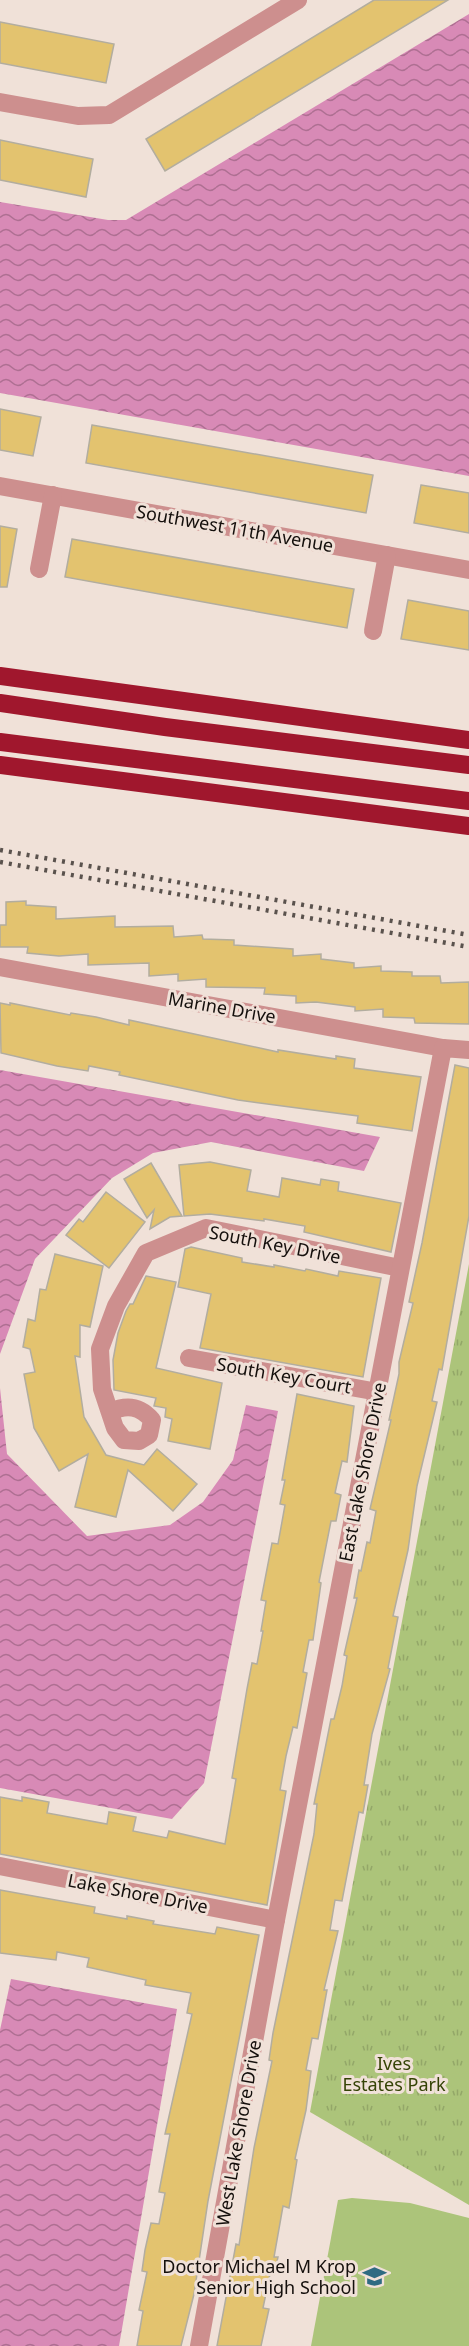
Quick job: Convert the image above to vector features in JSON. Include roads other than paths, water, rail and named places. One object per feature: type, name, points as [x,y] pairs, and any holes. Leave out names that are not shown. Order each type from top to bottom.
[{"type":"highway","points":[[0,676],[469,740]]},
{"type":"highway","points":[[0,703],[165,727],[469,765]]},
{"type":"highway","points":[[0,742],[469,801]]},
{"type":"highway","points":[[0,765],[469,826]]},
{"type":"street","points":[[0,102],[78,116],[109,115],[298,0]]},
{"type":"street","name":"Southwest 11th Avenue","points":[[0,486],[469,570]]},
{"type":"street","points":[[39,569],[53,495]]},
{"type":"street","points":[[373,631],[387,555]]},
{"type":"street","name":"Marine Drive","points":[[0,967],[444,1048]]},
{"type":"street","points":[[444,1048],[469,1050]]},
{"type":"street","name":"East Lake Shore Drive","points":[[276,1920],[444,1048]]},
{"type":"street","name":"South Key Drive","points":[[110,1412],[102,1389],[100,1349],[116,1306],[146,1253],[206,1228],[400,1268]]},
{"type":"street","name":"South Key Court","points":[[189,1358],[378,1392]]},
{"type":"street","name":"Lake Shore Drive","points":[[0,1866],[276,1920]]},
{"type":"street","name":"West Lake Shore Drive","points":[[199,2346],[276,1920]]},
{"type":"water","points":[[469,14],[469,476],[0,393],[0,202],[108,220],[126,220]]},
{"type":"water","points":[[0,1070],[380,1137],[364,1171],[211,1142],[153,1153],[112,1178],[35,1259],[0,1354]]},
{"type":"water","points":[[0,1388],[7,1454],[87,1536],[170,1525],[203,1502],[233,1460],[246,1405],[278,1411],[204,1783],[172,1819],[0,1788]]},
{"type":"water","points":[[11,1979],[177,2009],[119,2346],[0,2346],[0,2030]]},
{"type":"railway","points":[[0,850],[469,935]]},
{"type":"railway","points":[[0,862],[469,947]]},
{"type":"place","name":"Doctor Michael M Krop Senior High School","points":[[374,2276]]},
{"type":"park label","name":"Ives Estates Park","points":[[394,2073]]}]
